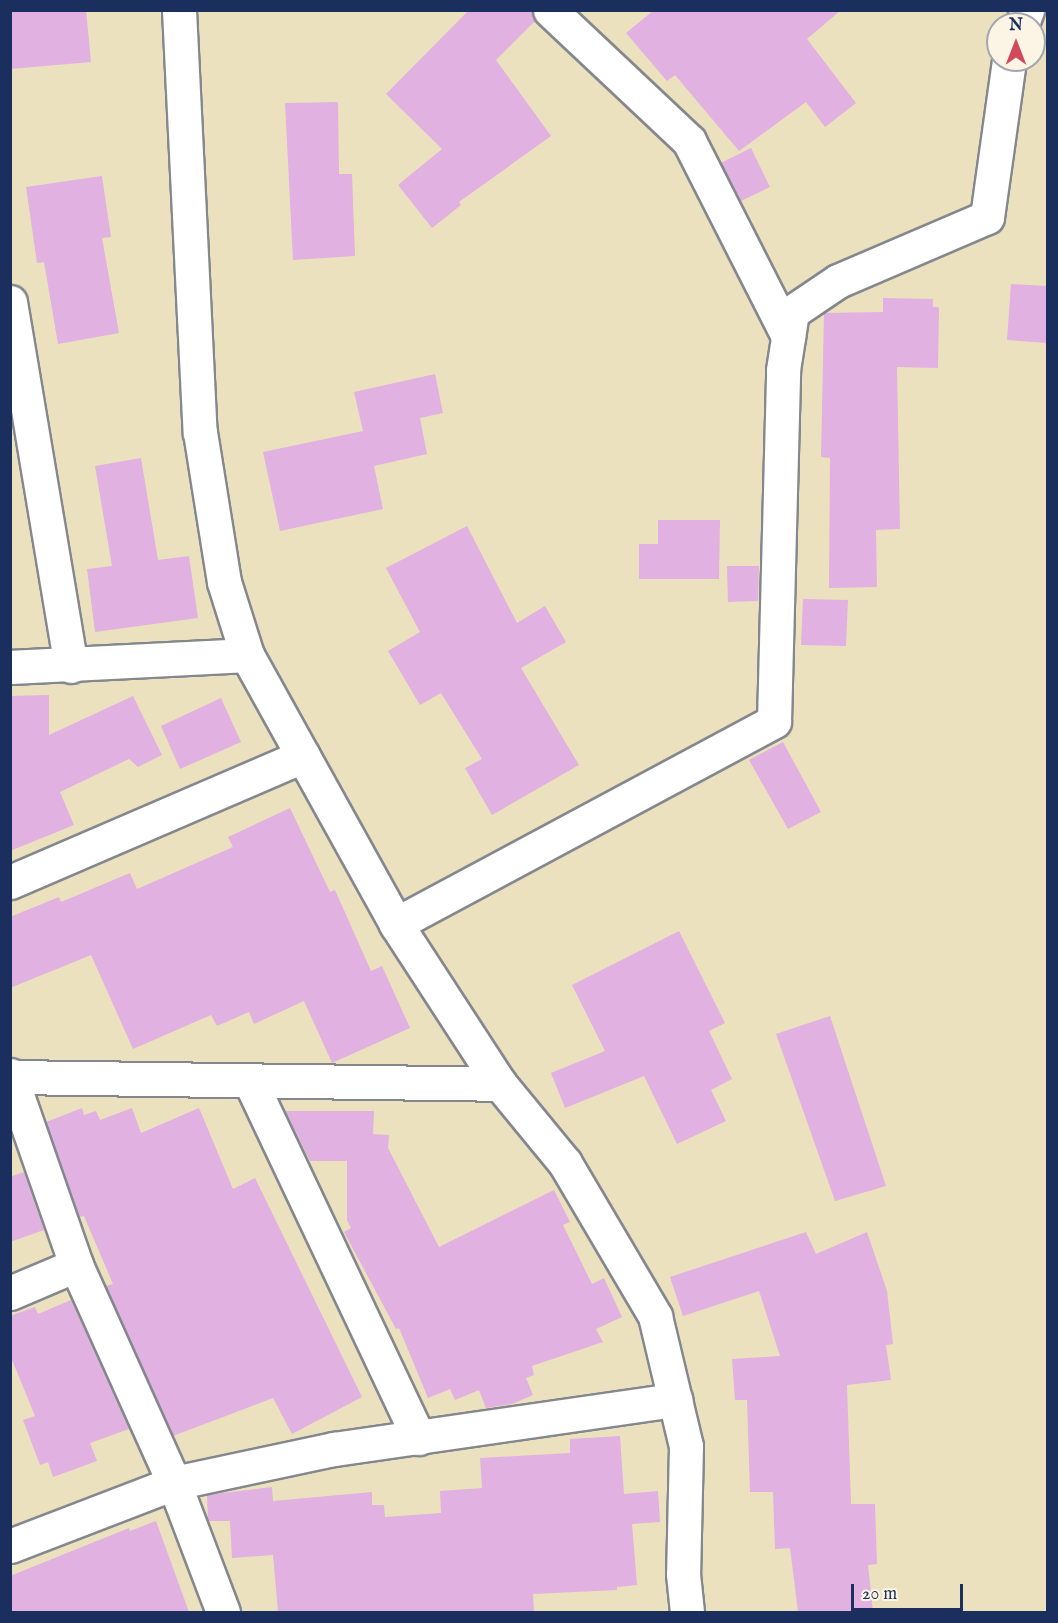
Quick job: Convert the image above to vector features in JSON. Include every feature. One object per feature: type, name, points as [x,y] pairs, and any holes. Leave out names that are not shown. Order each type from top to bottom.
[{"type":"street","points":[[179,10],[199,352],[200,432],[224,582],[248,655],[396,924],[500,1084],[565,1163],[623,1257],[655,1316],[686,1446],[683,1574],[687,1612]]},
{"type":"street","points":[[550,10],[689,141],[788,336]]},
{"type":"street","points":[[396,924],[774,721],[783,370],[792,312],[838,281],[987,217],[1007,72]]},
{"type":"street","points":[[10,302],[20,439],[71,666]]},
{"type":"street","points":[[10,667],[71,666],[248,655]]},
{"type":"street","points":[[10,882],[303,756]]},
{"type":"street","points":[[223,1612],[174,1483],[76,1265],[11,1077],[500,1084]]},
{"type":"street","points":[[250,1081],[419,1438]]},
{"type":"street","points":[[10,1293],[76,1265]]},
{"type":"street","points":[[10,1546],[174,1483],[334,1449],[676,1401]]},
{"type":"building","points":[[10,10],[86,10],[91,62],[10,69]]},
{"type":"building","points":[[469,10],[532,10],[535,21],[496,60],[551,136],[459,202],[461,205],[432,228],[398,185],[442,149],[386,94]]},
{"type":"building","points":[[654,10],[841,10],[807,39],[856,103],[825,127],[806,102],[739,151],[675,75],[667,81],[626,33]]},
{"type":"building","points":[[338,102],[339,174],[352,174],[355,256],[293,260],[285,103]]},
{"type":"building","points":[[751,148],[770,187],[741,201],[721,163]]},
{"type":"building","points":[[102,176],[111,237],[102,238],[119,333],[58,344],[44,262],[37,263],[26,187]]},
{"type":"building","points":[[1011,284],[1047,286],[1047,343],[1007,340]]},
{"type":"building","points":[[883,298],[933,299],[933,307],[939,307],[938,368],[897,367],[900,529],[876,530],[877,587],[829,588],[830,458],[821,457],[824,313],[883,312]]},
{"type":"building","points":[[435,374],[443,413],[420,418],[427,454],[374,466],[383,509],[280,531],[263,452],[363,431],[354,392]]},
{"type":"building","points":[[141,458],[158,560],[189,556],[198,618],[95,632],[87,569],[112,566],[95,466]]},
{"type":"building","points":[[658,520],[720,520],[719,579],[639,579],[639,544],[658,544]]},
{"type":"building","points":[[467,526],[517,623],[545,606],[566,642],[521,668],[579,765],[492,815],[465,768],[482,759],[441,693],[420,705],[388,651],[420,632],[386,568]]},
{"type":"building","points":[[727,566],[759,566],[758,601],[728,602]]},
{"type":"building","points":[[803,599],[848,600],[846,646],[801,645]]},
{"type":"building","points":[[49,695],[49,735],[133,696],[162,755],[138,767],[129,759],[60,792],[74,825],[10,851],[10,696]]},
{"type":"building","points":[[221,698],[241,742],[180,769],[161,726]]},
{"type":"building","points":[[783,742],[821,812],[788,829],[749,760]]},
{"type":"building","points":[[290,808],[330,892],[335,890],[371,971],[382,966],[410,1028],[332,1063],[304,1001],[254,1024],[249,1012],[217,1026],[211,1015],[133,1049],[91,955],[10,988],[10,917],[59,897],[61,902],[130,873],[137,889],[233,847],[228,837]]},
{"type":"building","points":[[679,931],[725,1023],[709,1031],[732,1079],[711,1090],[726,1121],[677,1144],[644,1076],[565,1108],[551,1073],[605,1051],[572,985]]},
{"type":"building","points":[[830,1016],[886,1186],[835,1201],[776,1034]]},
{"type":"building","points":[[82,1108],[84,1115],[96,1111],[100,1120],[132,1108],[141,1133],[199,1108],[233,1189],[255,1178],[362,1397],[292,1434],[273,1398],[173,1436],[106,1286],[113,1284],[84,1216],[79,1217],[46,1122]]},
{"type":"building","points":[[285,1111],[374,1111],[373,1134],[389,1135],[388,1148],[439,1247],[554,1190],[570,1222],[563,1225],[592,1284],[604,1278],[622,1317],[596,1329],[603,1342],[532,1366],[534,1375],[526,1378],[533,1395],[512,1404],[486,1408],[479,1390],[455,1400],[450,1389],[428,1398],[399,1328],[396,1329],[344,1232],[351,1228],[347,1220],[347,1161],[310,1161]]},
{"type":"building","points":[[24,1172],[44,1230],[10,1242],[10,1177]]},
{"type":"building","points":[[806,1232],[816,1254],[867,1232],[887,1291],[893,1344],[886,1345],[891,1380],[847,1385],[851,1504],[875,1504],[877,1564],[868,1565],[873,1612],[798,1612],[790,1548],[775,1549],[773,1492],[750,1492],[747,1400],[735,1400],[732,1359],[780,1356],[759,1291],[683,1316],[670,1277]]},
{"type":"building","points":[[71,1300],[129,1429],[90,1443],[97,1461],[53,1477],[48,1462],[40,1465],[23,1420],[35,1416],[10,1355],[10,1316],[35,1307],[38,1314]]},
{"type":"building","points":[[620,1436],[624,1494],[658,1491],[660,1522],[632,1524],[637,1585],[617,1587],[617,1590],[533,1594],[534,1612],[278,1612],[273,1555],[232,1558],[230,1521],[208,1521],[207,1495],[272,1487],[273,1501],[372,1492],[372,1505],[384,1505],[385,1517],[441,1513],[440,1491],[482,1488],[480,1458],[570,1453],[570,1439]]},
{"type":"building","points":[[156,1521],[189,1612],[10,1612],[10,1576],[129,1528],[130,1531]]}]
